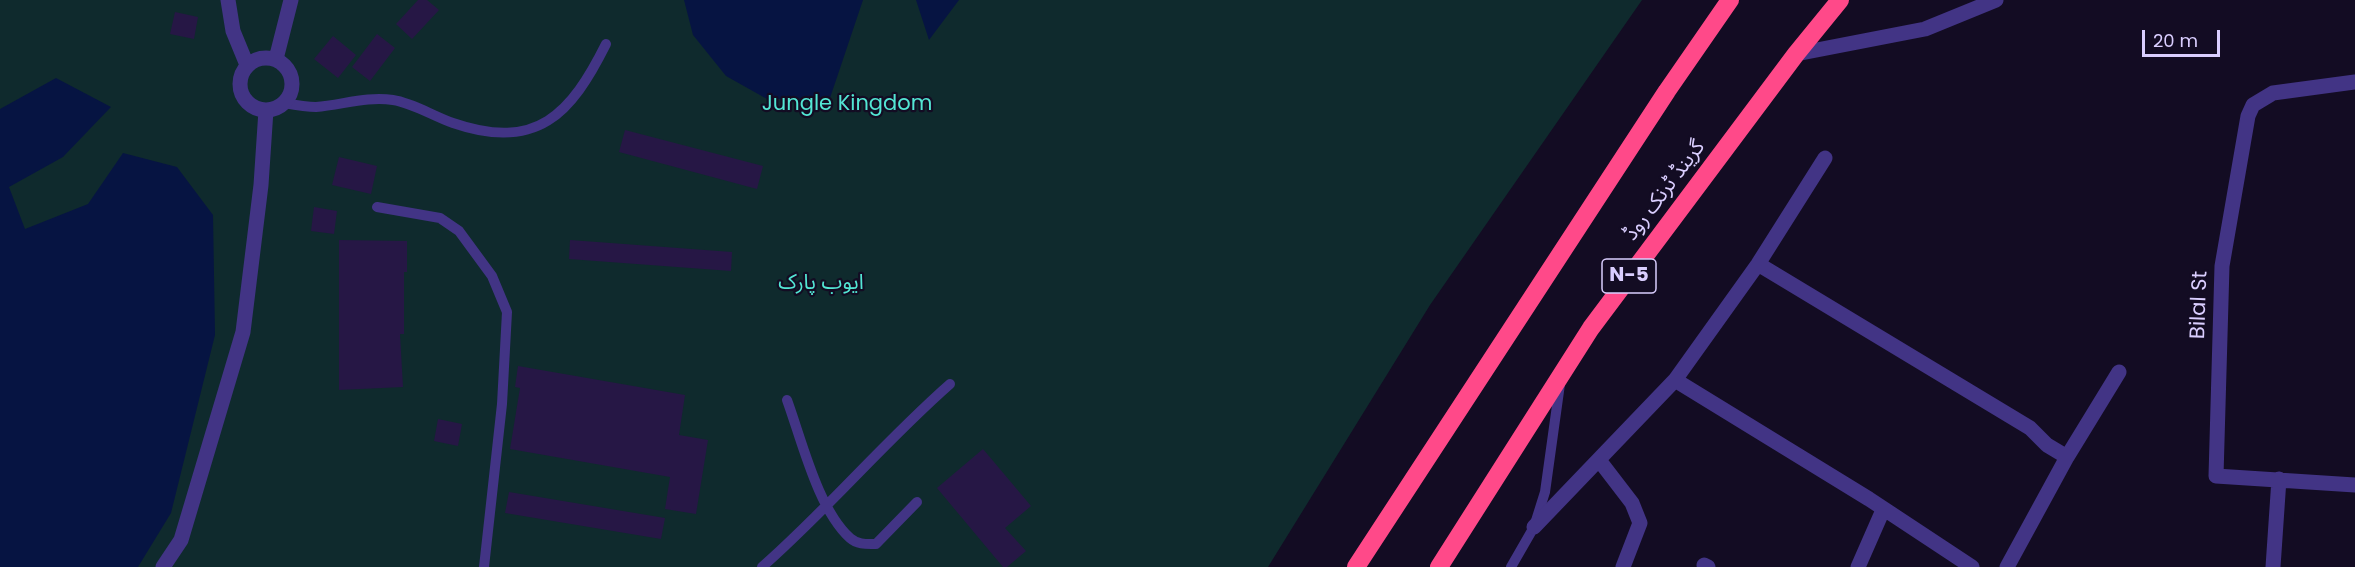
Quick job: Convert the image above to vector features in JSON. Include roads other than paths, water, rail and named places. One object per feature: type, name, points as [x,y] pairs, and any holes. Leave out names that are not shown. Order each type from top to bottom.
[{"type":"highway","points":[[1356,567],[1667,91],[1730,0]]},
{"type":"highway","name":"گرینڈ ٹرنک روڈ","points":[[1439,567],[1591,328],[1796,54],[1840,0]]},
{"type":"street","points":[[228,0],[233,31],[247,65]]},
{"type":"street","points":[[276,59],[291,0]]},
{"type":"street","points":[[1796,54],[1925,29],[1996,0]]},
{"type":"street","points":[[266,57],[276,59],[290,74],[292,84],[285,103],[266,110],[247,102],[239,83],[247,65],[266,57]]},
{"type":"street","name":"Bilal St","points":[[2355,82],[2273,93],[2253,105],[2248,116],[2222,266],[2216,477],[2355,485]]},
{"type":"street","points":[[163,567],[181,540],[243,332],[261,185],[266,110]]},
{"type":"street","points":[[1534,527],[1675,380],[1758,264],[1825,158]]},
{"type":"street","points":[[1758,264],[2030,428],[2047,445],[2067,457]]},
{"type":"street","points":[[2007,567],[2067,457],[2119,372]]},
{"type":"street","points":[[1675,380],[1972,567]]},
{"type":"street","points":[[1599,460],[1632,503],[1640,523],[1623,567]]},
{"type":"street","points":[[2273,567],[2279,479]]},
{"type":"street","points":[[1858,567],[1883,510]]},
{"type":"lane","points":[[285,103],[315,107],[374,98],[396,100],[473,128],[510,131],[530,129],[555,118],[566,108],[588,80],[606,44]]},
{"type":"lane","points":[[377,207],[440,218],[459,231],[492,276],[507,312],[502,404],[484,567]]},
{"type":"lane","points":[[1511,567],[1534,527],[1552,455],[1561,376]]},
{"type":"lane","points":[[762,567],[912,416],[950,384]]},
{"type":"lane","points":[[787,400],[826,505],[850,538],[862,544],[876,544],[917,502]]},
{"type":"park label","name":"Jungle Kingdom","points":[[847,105]]},
{"type":"park label","name":"ایوب پارک","points":[[821,284]]}]
